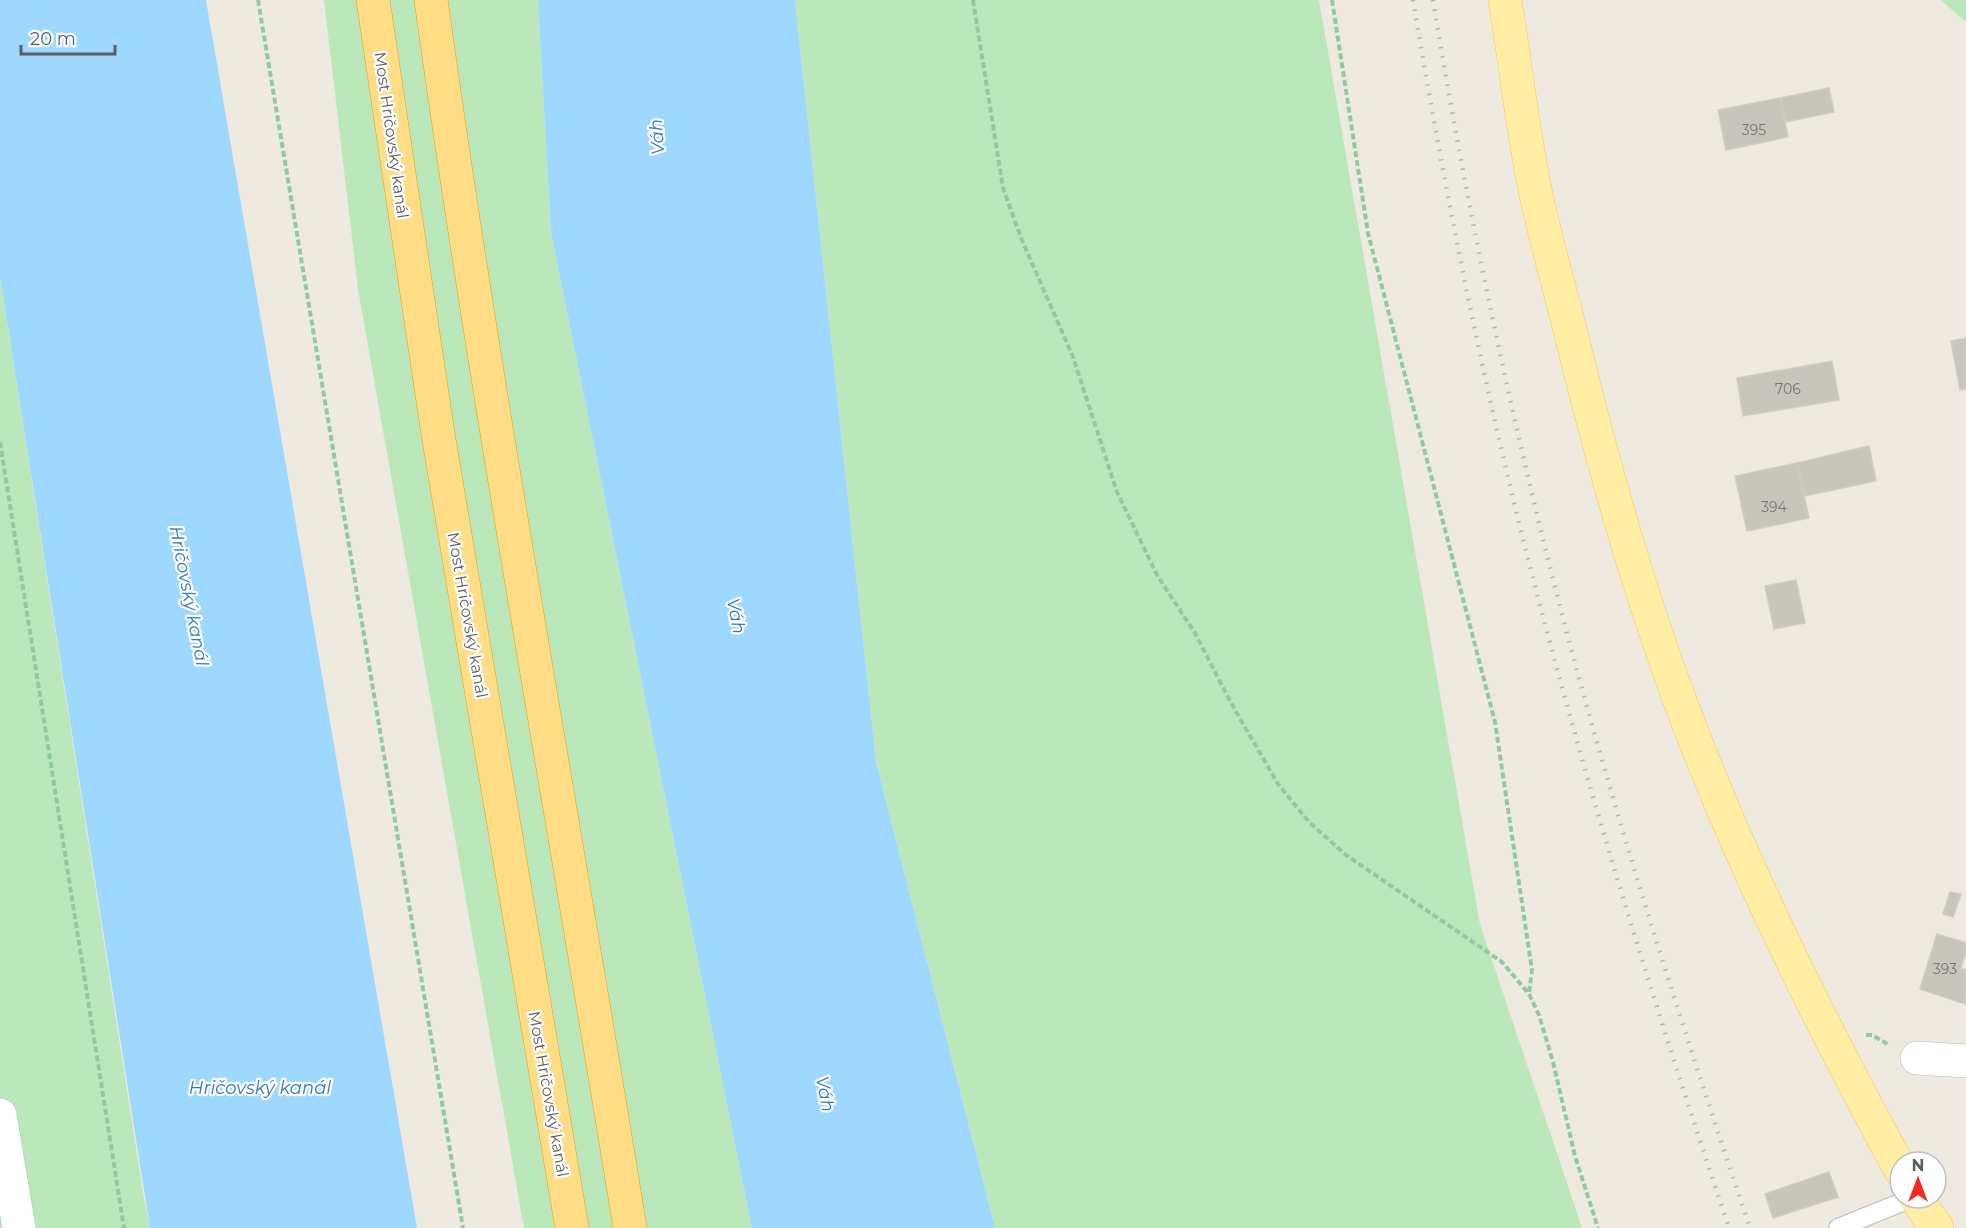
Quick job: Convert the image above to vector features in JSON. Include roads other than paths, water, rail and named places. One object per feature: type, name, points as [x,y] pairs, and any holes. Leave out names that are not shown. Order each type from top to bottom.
[{"type":"highway","name":"Most Hričovský kanál","points":[[372,0],[436,423],[572,1228]]},
{"type":"highway","points":[[431,0],[493,419],[630,1228]]},
{"type":"main road","points":[[1505,0],[1534,185],[1592,418],[1644,598],[1681,702],[1723,805],[1786,947],[1890,1150]]},
{"type":"main road","points":[[1917,1058],[1966,1061]]},
{"type":"main road","points":[[0,1115],[19,1228]]},
{"type":"main road","points":[[1923,1210],[1937,1228]]},
{"type":"lane","points":[[1838,1228],[1888,1208]]},
{"type":"water","name":"Hričovský kanál","points":[[0,0],[206,0],[417,1228],[150,1228],[0,277]]},
{"type":"water","name":"Váh","points":[[538,0],[795,0],[876,762],[995,1228],[752,1228],[551,232]]},
{"type":"railway","points":[[1413,0],[1472,314],[1525,547],[1609,852],[1729,1228]]},
{"type":"railway","points":[[1433,0],[1460,156],[1491,310],[1525,465],[1563,618],[1605,772],[1651,924],[1750,1228]]}]
